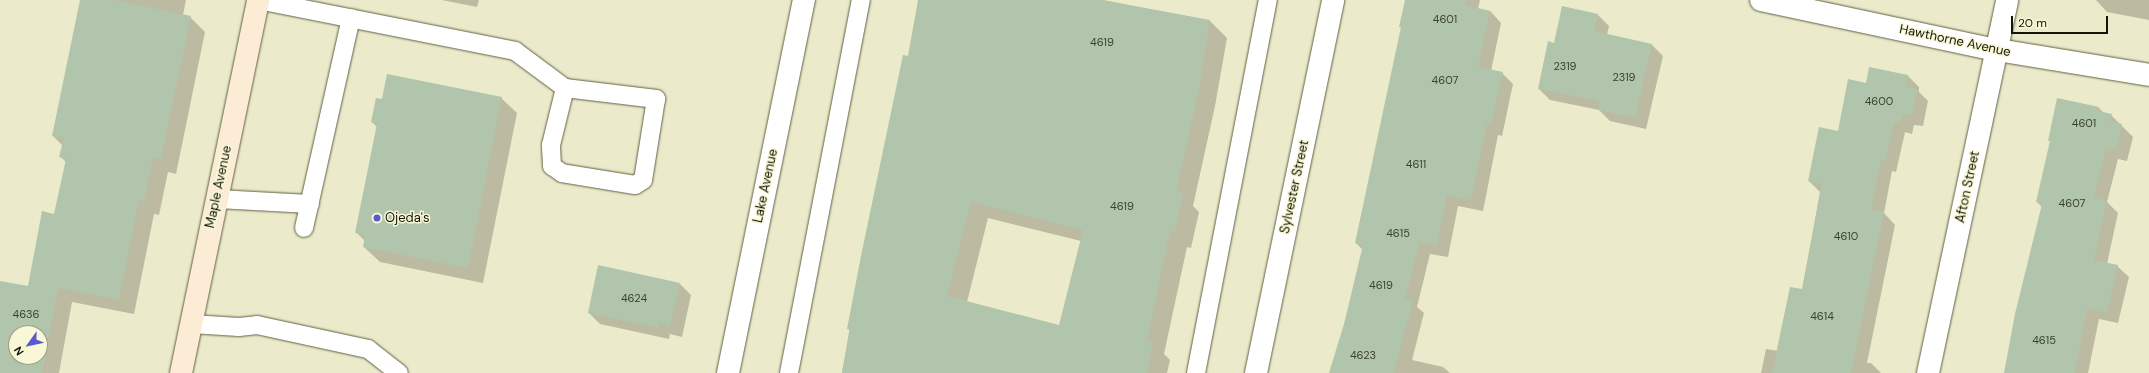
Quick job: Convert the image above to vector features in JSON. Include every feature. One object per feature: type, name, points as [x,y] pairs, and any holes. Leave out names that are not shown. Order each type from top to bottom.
[{"type":"main road","name":"Maple Avenue","points":[[181,373],[258,0]]},
{"type":"street","name":"Lake Avenue","points":[[728,373],[804,0]]},
{"type":"street","name":"Sylvester Street","points":[[1256,373],[1332,0]]},
{"type":"street","name":"Hawthorne Avenue","points":[[1761,0],[1997,50],[2149,75]]},
{"type":"street","name":"Afton Street","points":[[1928,373],[2007,0]]},
{"type":"lane","points":[[258,0],[515,51],[565,88],[656,99],[643,180],[635,185],[562,173],[552,166],[551,146],[565,88]]},
{"type":"lane","points":[[789,373],[861,0]]},
{"type":"lane","points":[[1196,373],[1268,0]]},
{"type":"lane","points":[[304,228],[351,18]]},
{"type":"lane","points":[[217,199],[310,204]]},
{"type":"lane","points":[[191,324],[239,327],[257,325],[368,349],[399,373]]},
{"type":"building","points":[[80,0],[114,0],[191,16],[161,159],[153,157],[144,201],[139,200],[119,300],[58,288],[48,341],[48,325],[8,325],[8,365],[44,365],[42,373],[0,373],[0,281],[28,286],[42,211],[54,214],[66,159],[59,157],[64,138],[52,136]]},
{"type":"building","points":[[918,0],[1102,0],[1210,20],[1199,89],[1176,192],[1183,194],[1175,232],[1170,231],[1147,341],[1153,342],[1147,373],[842,373],[850,330],[847,329],[862,251],[903,55],[908,56]],"holes":[[[971,202],[1083,230],[1059,325],[947,296]]]},
{"type":"building","points":[[1405,0],[1467,0],[1466,5],[1490,11],[1478,67],[1503,72],[1491,125],[1487,124],[1471,200],[1447,195],[1437,247],[1419,243],[1405,299],[1413,301],[1394,373],[1329,373],[1344,324],[1363,245],[1355,243],[1401,27],[1399,27]]},
{"type":"building","points":[[1562,6],[1598,14],[1594,31],[1652,44],[1635,118],[1598,110],[1599,101],[1538,89],[1548,41],[1554,43]]},
{"type":"building","points":[[1869,67],[1908,75],[1906,87],[1917,89],[1912,115],[1902,114],[1901,123],[1894,122],[1885,161],[1881,160],[1871,210],[1884,212],[1851,373],[1772,373],[1790,287],[1802,289],[1822,184],[1808,181],[1819,127],[1838,131],[1848,79],[1866,83]]},
{"type":"building","points":[[387,74],[502,97],[468,268],[363,247],[365,235],[355,233],[377,124],[371,122],[376,98],[382,99]]},
{"type":"building","points":[[2057,98],[2099,107],[2098,111],[2112,114],[2110,121],[2122,124],[2116,150],[2106,148],[2094,197],[2107,201],[2094,260],[2118,265],[2107,313],[2087,308],[2075,373],[2004,373],[2015,314],[2042,204],[2036,202],[2050,141],[2048,141]]},
{"type":"building","points":[[598,265],[680,283],[670,326],[659,323],[658,328],[588,313]]},
{"type":"place","name":"Ojeda's","points":[[377,218]]}]
